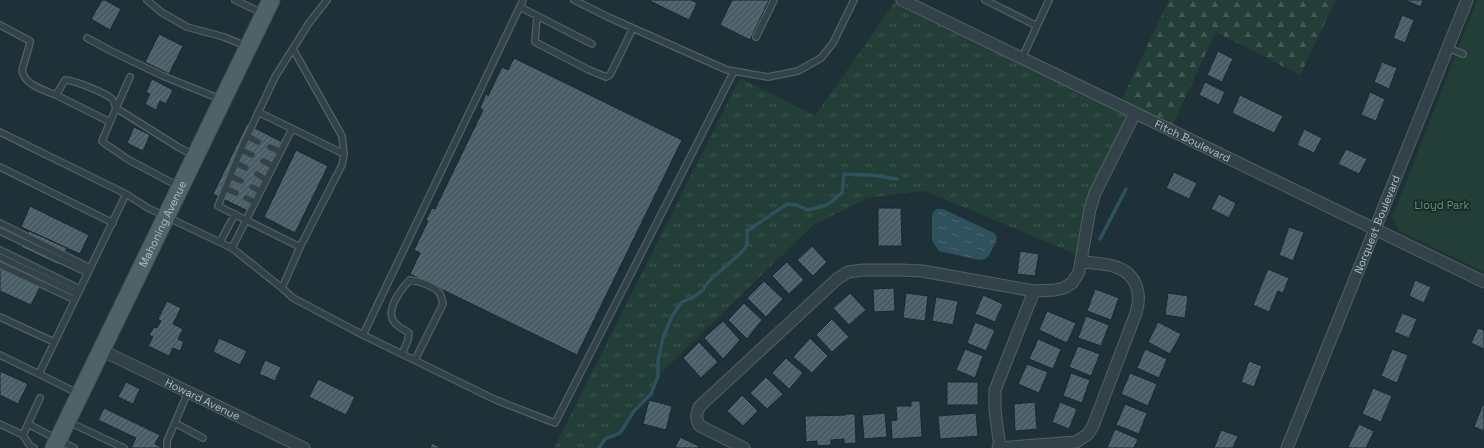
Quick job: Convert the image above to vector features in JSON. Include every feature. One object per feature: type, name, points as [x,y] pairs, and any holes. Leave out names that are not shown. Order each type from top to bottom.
[{"type":"main road","name":"Mahoning Avenue","points":[[56,443],[268,7]]},
{"type":"street","name":"Fitch Boulevard","points":[[902,0],[1484,282]]},
{"type":"street","name":"Norquest Boulevard","points":[[1287,448],[1376,230],[1467,0]]},
{"type":"street","points":[[744,448],[700,426],[697,421],[696,413],[700,406],[837,279],[848,272],[863,270],[922,271],[1034,291],[1055,290],[1072,283],[1079,272],[1090,209],[1095,193],[1135,113]]},
{"type":"street","points":[[1034,291],[995,390],[995,410],[999,448],[1076,442],[1088,434],[1093,426],[1136,313],[1139,304],[1139,295],[1138,287],[1132,279],[1117,267],[1081,262]]},
{"type":"street","name":"Howard Avenue","points":[[101,350],[304,448]]},
{"type":"lane","points":[[147,0],[161,12],[187,27],[224,37],[248,47]]},
{"type":"lane","points":[[236,0],[268,7]]},
{"type":"lane","points":[[300,247],[218,206],[247,136],[275,78],[309,23],[326,0]]},
{"type":"lane","points":[[363,335],[524,0]]},
{"type":"lane","points":[[574,0],[727,70],[768,77],[798,71],[821,58],[833,43],[854,0]]},
{"type":"lane","points":[[756,37],[774,0]]},
{"type":"lane","points":[[985,0],[1037,26]]},
{"type":"lane","points":[[1022,58],[1049,0]]},
{"type":"lane","points":[[520,7],[592,44]]},
{"type":"lane","points":[[537,16],[535,42],[589,70],[606,77],[610,75],[633,28]]},
{"type":"lane","points":[[0,25],[30,41],[22,70],[23,74],[31,84],[110,122]]},
{"type":"lane","points":[[87,38],[163,76],[222,100]]},
{"type":"lane","points":[[1448,48],[1463,54]]},
{"type":"lane","points":[[282,288],[300,247],[342,165],[344,154],[342,136],[293,49]]},
{"type":"lane","points":[[0,132],[126,194],[166,217],[232,248],[282,288],[292,298],[363,335],[496,400],[555,423],[734,71]]},
{"type":"lane","points":[[130,77],[102,141],[130,160],[180,187]]},
{"type":"lane","points":[[56,95],[65,80],[70,80],[87,86],[113,99],[116,108],[178,147],[196,156]]},
{"type":"lane","points":[[258,112],[344,154]]},
{"type":"lane","points":[[232,248],[292,128]]},
{"type":"lane","points":[[247,136],[258,142]]},
{"type":"lane","points":[[270,147],[280,152]]},
{"type":"lane","points":[[241,150],[252,156]]},
{"type":"lane","points":[[263,161],[273,166]]},
{"type":"lane","points":[[236,163],[246,168]]},
{"type":"lane","points":[[0,168],[113,223]]},
{"type":"lane","points":[[257,174],[266,180]]},
{"type":"lane","points":[[230,176],[241,181]]},
{"type":"lane","points":[[252,187],[260,191]]},
{"type":"lane","points":[[225,188],[236,193]]},
{"type":"lane","points":[[39,374],[126,194]]},
{"type":"lane","points":[[246,198],[255,202]]},
{"type":"lane","points":[[220,242],[235,214]]},
{"type":"lane","points":[[0,223],[89,271]]},
{"type":"lane","points":[[0,231],[89,271]]},
{"type":"lane","points":[[0,250],[77,294]]},
{"type":"lane","points":[[0,258],[77,294]]},
{"type":"lane","points":[[0,265],[77,294]]},
{"type":"lane","points":[[402,354],[408,340],[409,333],[396,324],[392,317],[391,310],[404,287],[410,280],[416,280],[436,290],[441,295],[443,304],[415,360]]},
{"type":"lane","points":[[0,317],[54,342]]},
{"type":"lane","points":[[0,355],[79,394]]},
{"type":"lane","points":[[167,448],[167,441],[188,392]]},
{"type":"lane","points":[[22,435],[40,398]]},
{"type":"lane","points":[[66,421],[124,448]]},
{"type":"lane","points":[[175,423],[203,438]]},
{"type":"lane","points":[[0,424],[22,435],[31,447]]},
{"type":"lane","points":[[28,424],[56,443],[74,448]]},
{"type":"green space","points":[[896,0],[902,0],[1135,113],[1095,193],[1082,257],[925,191],[867,198],[812,226],[658,376],[651,394],[634,411],[620,433],[605,439],[599,448],[554,448],[740,78],[815,116]]},
{"type":"green space","points":[[1169,0],[1336,0],[1300,75],[1216,32],[1170,130],[1119,105]]},
{"type":"green space","name":"Lloyd Park","points":[[1477,0],[1484,0],[1484,272],[1399,231],[1392,218]]},
{"type":"water","points":[[937,209],[943,209],[994,233],[997,237],[996,242],[988,257],[979,260],[939,251],[932,239],[932,217],[933,212]]},
{"type":"building","points":[[102,0],[105,0],[121,9],[110,30],[91,19]]},
{"type":"building","points":[[691,0],[697,3],[689,20],[650,1]]},
{"type":"building","points":[[732,0],[769,0],[750,40],[720,25]]},
{"type":"building","points":[[1407,0],[1423,0],[1421,7]]},
{"type":"building","points":[[1402,15],[1414,20],[1405,43],[1393,38]]},
{"type":"building","points":[[159,34],[183,46],[169,74],[145,62]]},
{"type":"building","points":[[1218,51],[1233,59],[1222,82],[1207,75]]},
{"type":"building","points":[[514,58],[682,140],[577,355],[410,274],[420,253],[414,250],[428,221],[426,220],[432,208],[435,209],[483,110],[480,108],[486,94],[488,96],[502,67],[508,70]]},
{"type":"building","points":[[1382,62],[1397,68],[1389,89],[1374,82]]},
{"type":"building","points":[[152,79],[173,90],[166,104],[160,101],[156,110],[145,104],[150,94],[146,92]]},
{"type":"building","points":[[1205,82],[1225,92],[1219,105],[1199,95]]},
{"type":"building","points":[[1370,92],[1385,99],[1376,121],[1361,115]]},
{"type":"building","points":[[1240,95],[1283,116],[1274,133],[1232,113]]},
{"type":"building","points":[[247,124],[288,145],[254,214],[213,194]]},
{"type":"building","points":[[134,127],[150,135],[143,151],[127,143]]},
{"type":"building","points":[[1304,129],[1322,138],[1314,153],[1297,145]]},
{"type":"building","points":[[1346,149],[1367,159],[1359,174],[1338,164]]},
{"type":"building","points":[[296,150],[328,166],[295,233],[264,217]]},
{"type":"building","points":[[1174,172],[1197,183],[1189,199],[1166,188]]},
{"type":"building","points":[[1219,194],[1236,203],[1229,218],[1211,209]]},
{"type":"building","points":[[30,206],[89,235],[80,254],[21,227]]},
{"type":"building","points":[[878,208],[901,208],[902,246],[878,246]]},
{"type":"building","points":[[1289,227],[1304,232],[1293,261],[1279,255]]},
{"type":"building","points":[[29,231],[67,248],[59,265],[21,247]]},
{"type":"building","points":[[812,246],[827,262],[813,276],[797,260]]},
{"type":"building","points":[[1020,251],[1039,254],[1035,276],[1017,274]]},
{"type":"building","points":[[787,262],[804,280],[789,294],[772,276]]},
{"type":"building","points":[[0,268],[40,287],[31,305],[0,291]]},
{"type":"building","points":[[1268,269],[1289,278],[1283,293],[1278,291],[1269,312],[1253,305]]},
{"type":"building","points":[[1415,280],[1431,287],[1424,303],[1409,296]]},
{"type":"building","points":[[764,281],[783,299],[766,317],[747,298]]},
{"type":"building","points":[[894,288],[895,311],[874,312],[873,289]]},
{"type":"building","points":[[1095,289],[1119,298],[1111,320],[1087,311]]},
{"type":"building","points":[[850,293],[866,310],[849,325],[833,308]]},
{"type":"building","points":[[906,293],[928,296],[925,321],[903,318]]},
{"type":"building","points":[[1168,293],[1188,296],[1185,318],[1165,315]]},
{"type":"building","points":[[983,295],[1003,304],[995,322],[975,314]]},
{"type":"building","points":[[936,297],[958,301],[953,325],[932,321]]},
{"type":"building","points":[[167,301],[181,308],[173,324],[183,329],[178,339],[184,342],[180,351],[173,348],[169,356],[148,346],[153,337],[149,335],[154,327],[157,328],[161,321],[158,319]]},
{"type":"building","points":[[744,303],[762,320],[747,339],[728,320]]},
{"type":"building","points":[[1047,311],[1076,323],[1067,343],[1039,330]]},
{"type":"building","points":[[1402,313],[1417,319],[1409,338],[1394,332]]},
{"type":"building","points":[[1086,316],[1109,325],[1101,346],[1078,338]]},
{"type":"building","points":[[832,319],[849,337],[832,352],[816,335]]},
{"type":"building","points":[[723,321],[740,340],[723,359],[704,338]]},
{"type":"building","points":[[975,322],[995,330],[986,351],[967,343]]},
{"type":"building","points":[[1158,322],[1181,334],[1170,354],[1148,342]]},
{"type":"building","points":[[1478,328],[1484,330],[1484,349],[1471,343]]},
{"type":"building","points":[[219,338],[247,351],[240,365],[213,352]]},
{"type":"building","points":[[810,338],[828,356],[812,373],[793,357]]},
{"type":"building","points":[[1038,339],[1061,349],[1053,369],[1029,359]]},
{"type":"building","points":[[699,342],[718,362],[701,378],[683,358]]},
{"type":"building","points":[[1078,346],[1100,354],[1091,376],[1069,367]]},
{"type":"building","points":[[965,349],[983,356],[975,378],[956,370]]},
{"type":"building","points":[[1145,349],[1167,359],[1159,378],[1137,368]]},
{"type":"building","points":[[1392,349],[1408,355],[1397,383],[1381,376]]},
{"type":"building","points":[[786,358],[803,373],[789,389],[772,373]]},
{"type":"building","points":[[265,360],[281,367],[275,381],[259,374]]},
{"type":"building","points":[[1249,361],[1262,366],[1254,387],[1241,382]]},
{"type":"building","points":[[1027,364],[1048,372],[1039,393],[1018,384]]},
{"type":"building","points":[[0,371],[28,384],[18,404],[0,395]]},
{"type":"building","points":[[1071,373],[1090,380],[1082,403],[1063,396]]},
{"type":"building","points":[[1130,373],[1157,384],[1148,406],[1121,394]]},
{"type":"building","points":[[766,377],[783,394],[767,409],[750,393]]},
{"type":"building","points":[[318,379],[355,397],[346,415],[309,397]]},
{"type":"building","points":[[126,382],[140,389],[133,404],[118,397]]},
{"type":"building","points":[[947,382],[978,382],[978,405],[947,405]]},
{"type":"building","points":[[1373,388],[1392,396],[1381,422],[1362,414]]},
{"type":"building","points":[[742,395],[758,411],[743,426],[727,411]]},
{"type":"building","points":[[649,400],[672,406],[666,430],[643,424]]},
{"type":"building","points":[[911,401],[920,401],[922,437],[892,439],[891,421],[897,420],[896,406],[911,406]]},
{"type":"building","points":[[1484,401],[1484,431],[1474,427]]},
{"type":"building","points":[[1035,402],[1037,429],[1015,431],[1014,404]]},
{"type":"building","points":[[1060,402],[1077,409],[1069,429],[1052,422]]},
{"type":"building","points":[[1125,404],[1147,413],[1139,434],[1116,425]]},
{"type":"building","points":[[104,408],[160,435],[155,444],[163,448],[131,448],[136,438],[98,420]]},
{"type":"building","points":[[885,413],[887,437],[864,439],[862,415]]},
{"type":"building","points":[[976,413],[978,436],[940,439],[938,416]]},
{"type":"building","points":[[855,414],[856,443],[844,444],[844,439],[831,440],[831,445],[817,446],[817,441],[806,442],[805,416]]},
{"type":"building","points":[[1359,424],[1374,431],[1366,448],[1349,448],[1348,447]]},
{"type":"building","points":[[1115,429],[1138,439],[1134,448],[1107,448]]},
{"type":"building","points":[[1221,430],[1238,436],[1233,448],[1214,448]]},
{"type":"building","points":[[680,437],[699,446],[698,448],[675,448]]},
{"type":"building","points":[[432,443],[441,448],[430,448]]},
{"type":"waterway","points":[[599,448],[605,439],[620,433],[634,411],[651,394],[658,376],[658,361],[663,338],[672,316],[682,302],[692,298],[702,291],[709,281],[741,253],[747,245],[747,231],[787,204],[796,205],[808,210],[827,205],[842,193],[844,174],[871,175],[897,179]]},
{"type":"waterway","points":[[1100,239],[1126,189]]}]
